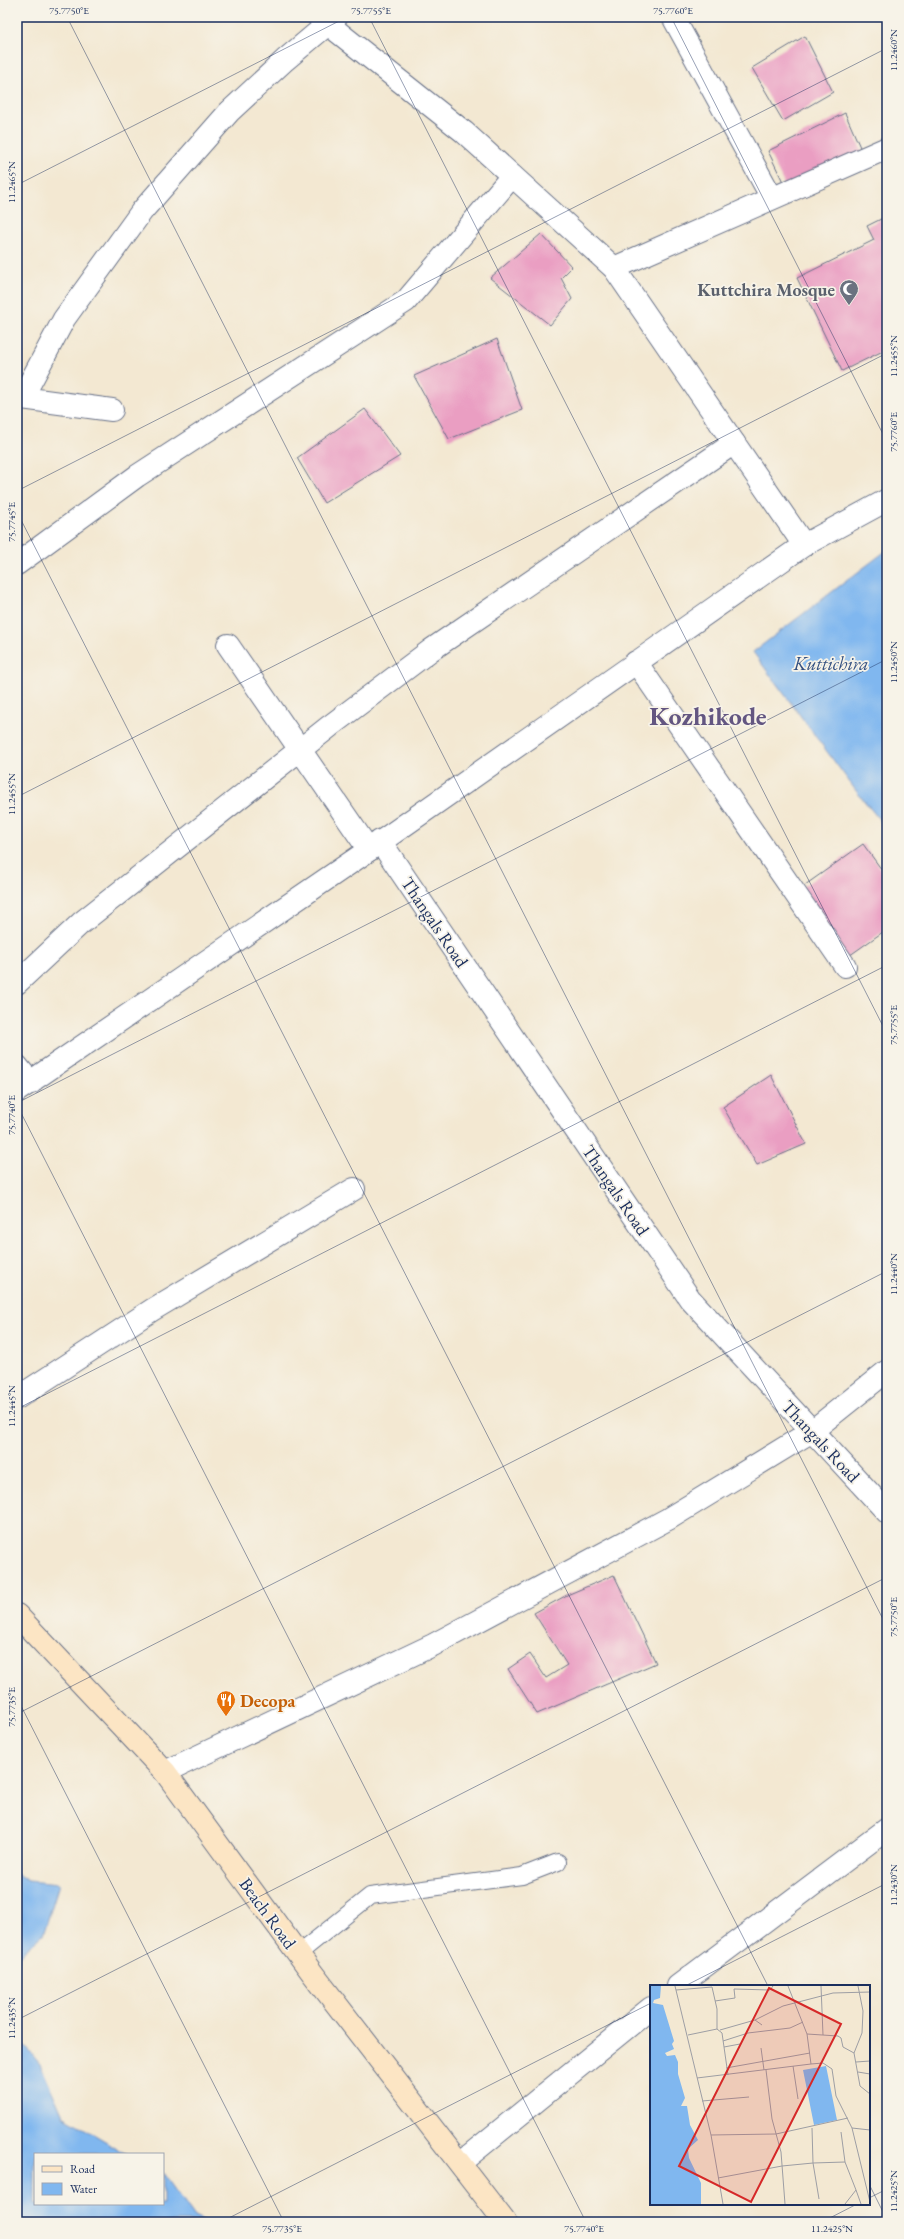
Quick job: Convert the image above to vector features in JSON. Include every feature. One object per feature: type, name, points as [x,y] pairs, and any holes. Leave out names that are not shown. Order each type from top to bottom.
[{"type":"main road","name":"Beach Road","points":[[17,1615],[165,1772],[298,1954],[505,2222]]},
{"type":"street","points":[[672,17],[772,198]]},
{"type":"street","points":[[112,410],[19,399],[64,319],[142,211],[229,112],[328,20],[464,132],[614,268],[804,545]]},
{"type":"street","points":[[614,268],[887,148]]},
{"type":"street","points":[[17,564],[137,476],[406,300],[512,176]]},
{"type":"street","points":[[17,984],[81,923],[431,650],[734,443]]},
{"type":"street","points":[[17,1066],[24,1087],[375,846],[804,545],[887,500]]},
{"type":"street","name":"Thangals Road","points":[[228,645],[301,750],[375,846],[690,1299],[887,1512]]},
{"type":"street","points":[[636,662],[845,966]]},
{"type":"street","points":[[17,1398],[152,1310],[354,1189]]},
{"type":"street","points":[[165,1772],[433,1645],[668,1519],[812,1431],[887,1371]]},
{"type":"street","points":[[679,1985],[887,1829]]},
{"type":"street","points":[[460,2163],[650,2009]]},
{"type":"lane","points":[[298,1954],[370,1896],[522,1876],[558,1862]]},
{"type":"water","name":"Kuttichira","points":[[887,550],[887,829],[857,792],[753,652]]},
{"type":"water","points":[[17,1874],[28,1881],[59,1884],[43,1935],[18,1957],[17,1970]]},
{"type":"water","points":[[17,2032],[24,2045],[40,2064],[63,2116],[125,2153],[34,2153],[34,2205],[164,2205],[164,2174],[194,2217],[205,2222],[17,2222]]},
{"type":"building","points":[[805,36],[833,92],[783,121],[752,68]]},
{"type":"building","points":[[845,113],[863,154],[786,188],[768,151]]},
{"type":"building","name":"Kuttchira Mosque","points":[[887,216],[887,349],[842,371],[797,278],[874,240],[867,226]]},
{"type":"building","points":[[541,234],[572,267],[561,278],[572,299],[550,325],[490,278]]},
{"type":"building","points":[[497,339],[522,410],[449,439],[414,376]]},
{"type":"building","points":[[365,409],[400,456],[324,503],[297,458]]},
{"type":"building","points":[[863,844],[887,877],[887,929],[846,958],[798,890]]},
{"type":"building","points":[[771,1075],[806,1144],[757,1165],[723,1107]]},
{"type":"building","points":[[614,1575],[656,1663],[537,1714],[508,1669],[530,1654],[546,1678],[567,1665],[534,1613],[567,1595]]},
{"type":"place","name":"Kuttchira Mosque","points":[[849,306]]},
{"type":"place","name":"Decopa","points":[[226,1717]]},
{"type":"district","name":"Kozhikode","points":[[708,716]]}]
